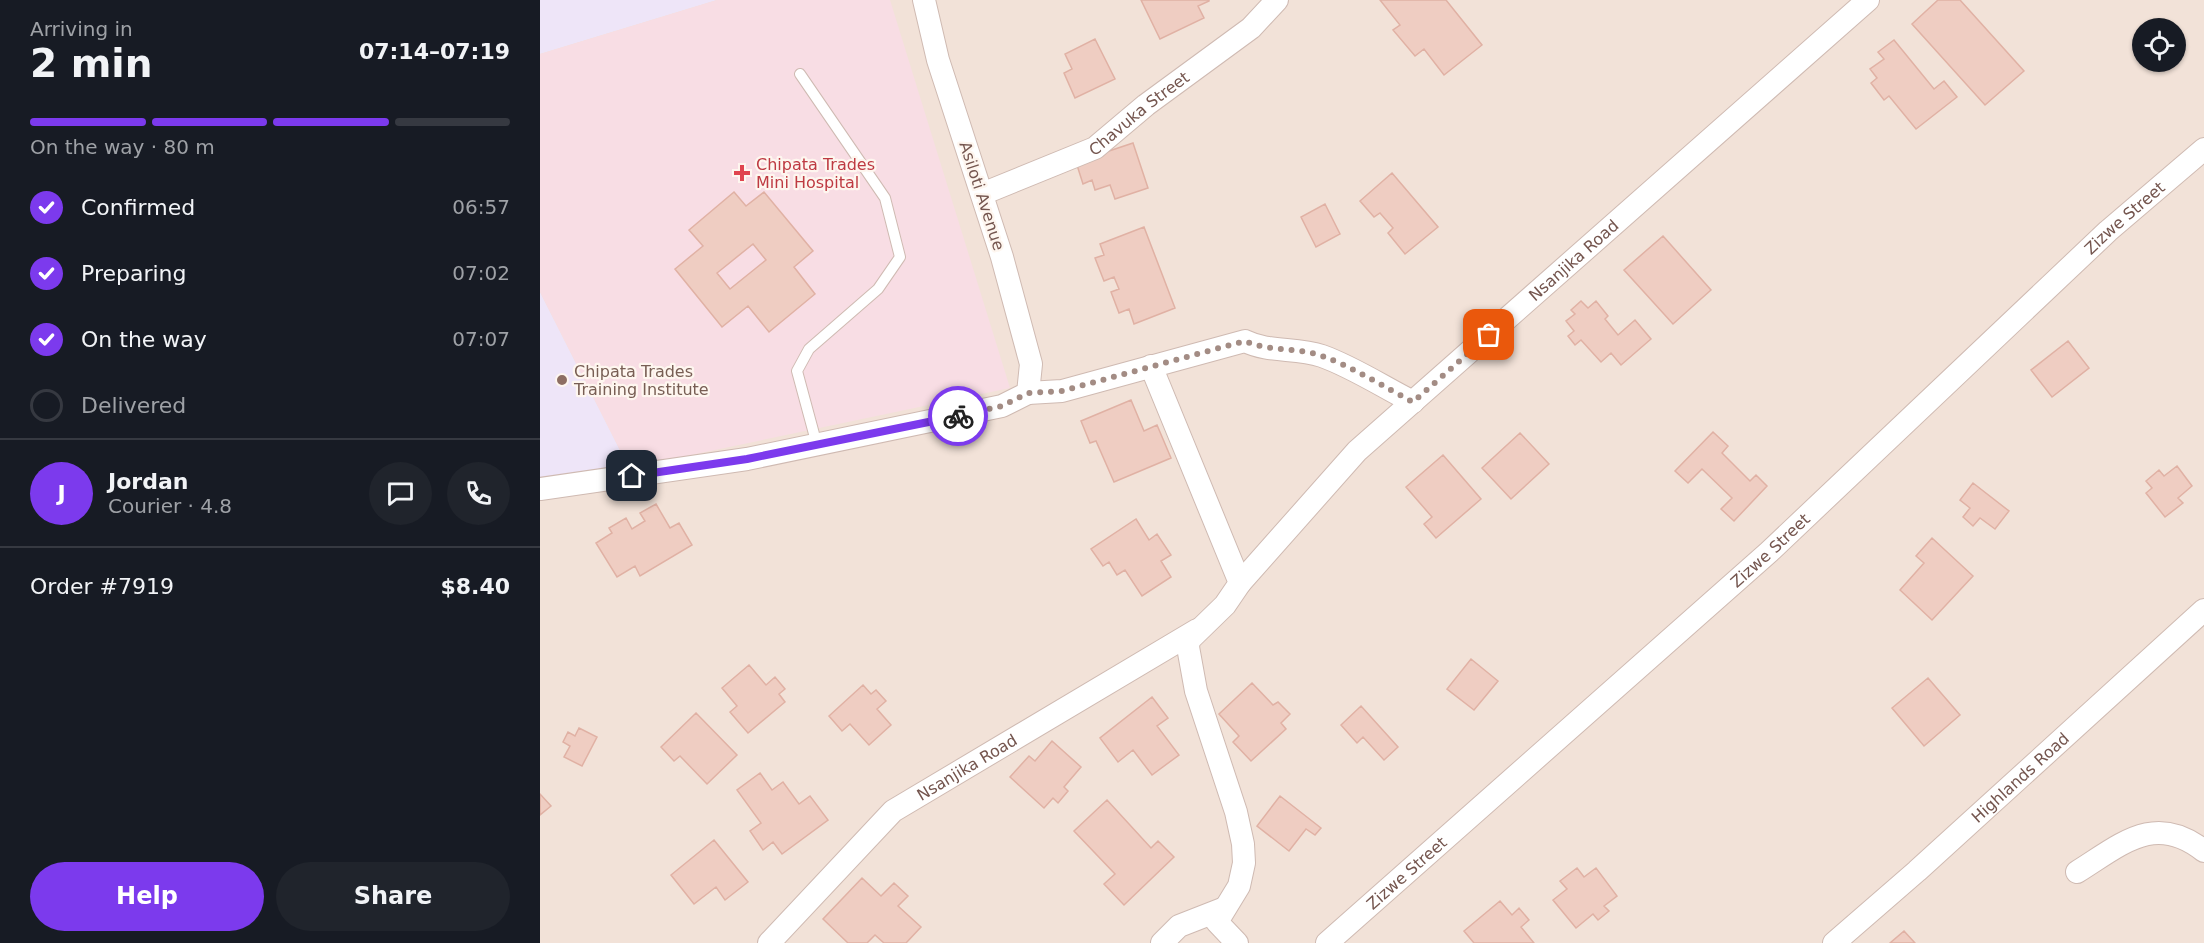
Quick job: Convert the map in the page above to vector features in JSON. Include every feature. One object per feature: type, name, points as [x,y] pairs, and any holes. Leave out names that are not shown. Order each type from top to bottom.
[{"type":"street","name":"Asiloti Avenue","points":[[924,0],[938,60],[1002,257],[1031,364],[1028,393]]},
{"type":"street","name":"Chavuka Street","points":[[982,194],[1095,148],[1146,105],[1251,27],[1277,0]]},
{"type":"street","name":"Nsanjika Road","points":[[768,943],[893,811],[1198,630],[1225,605],[1240,583],[1357,451],[1868,0]]},
{"type":"street","name":"Zizwe Street","points":[[1327,943],[1769,552],[2108,231],[2204,149]]},
{"type":"street","points":[[540,489],[747,459],[817,445],[1002,406],[1028,393],[1062,391],[1245,341],[1265,348],[1299,349],[1324,357],[1413,402]]},
{"type":"street","points":[[1150,366],[1240,583]]},
{"type":"street","name":"Highlands Road","points":[[1833,943],[1926,863],[2204,610]]},
{"type":"street","points":[[1198,630],[1189,640],[1188,647],[1192,674],[1236,812],[1243,844],[1243,874],[1234,898],[1217,922],[1236,943]]},
{"type":"street","points":[[2077,872],[2125,843],[2144,834],[2161,831],[2191,841],[2204,851]]},
{"type":"street","points":[[1162,943],[1179,926],[1226,908]]},
{"type":"lane","points":[[800,74],[885,198],[900,257],[878,289],[809,349],[797,371],[817,445]]},
{"type":"shaded area","points":[[540,0],[2204,0],[2204,943],[540,943]]},
{"type":"shaded area","points":[[540,0],[717,0],[540,54]]},
{"type":"shaded area","name":"Chipata Trades Mini Hospital","points":[[717,0],[890,0],[1010,388],[629,468],[540,292],[540,54]]},
{"type":"shaded area","name":"Chipata Trades Training Institute","points":[[540,292],[629,468],[540,481]]},
{"type":"building","points":[[1141,0],[1209,1],[1198,6],[1204,18],[1160,39]]},
{"type":"building","points":[[1380,0],[1446,0],[1482,45],[1444,75],[1424,49],[1415,56],[1393,30],[1400,25]]},
{"type":"building","points":[[1938,0],[1960,0],[2024,71],[1985,105],[1912,24]]},
{"type":"building","points":[[1095,39],[1115,79],[1075,98],[1064,73],[1072,69],[1065,54]]},
{"type":"building","points":[[1894,40],[1934,89],[1944,81],[1957,97],[1916,129],[1889,96],[1884,100],[1871,83],[1877,78],[1870,69],[1884,59],[1878,52]]},
{"type":"building","points":[[1133,143],[1148,188],[1115,199],[1110,185],[1095,190],[1092,180],[1083,184],[1076,162]]},
{"type":"building","points":[[1392,173],[1438,227],[1405,254],[1388,233],[1393,228],[1380,213],[1374,217],[1360,201]]},
{"type":"building","points":[[734,192],[746,206],[764,192],[813,251],[794,267],[815,294],[769,332],[748,306],[722,327],[675,269],[703,246],[689,230]],"holes":[[[753,244],[766,260],[730,289],[717,273]]]},
{"type":"building","points":[[1325,204],[1340,234],[1316,247],[1301,217]]},
{"type":"building","points":[[1144,227],[1175,308],[1134,324],[1129,309],[1119,313],[1111,292],[1119,289],[1114,277],[1104,281],[1095,258],[1104,255],[1100,244]]},
{"type":"building","points":[[1663,236],[1711,290],[1673,324],[1624,270]]},
{"type":"building","points":[[1581,301],[1588,308],[1596,301],[1608,316],[1605,319],[1618,335],[1635,320],[1651,339],[1621,365],[1611,353],[1601,362],[1581,340],[1575,345],[1568,336],[1574,331],[1566,321],[1575,314],[1571,310]]},
{"type":"building","points":[[2068,341],[2089,368],[2052,397],[2031,370]]},
{"type":"building","points":[[1131,400],[1144,431],[1157,425],[1171,458],[1114,482],[1096,441],[1090,443],[1081,421]]},
{"type":"building","points":[[1713,432],[1728,446],[1722,453],[1750,481],[1756,475],[1767,486],[1734,521],[1721,509],[1732,498],[1702,469],[1688,483],[1675,471]]},
{"type":"building","points":[[1520,433],[1549,464],[1511,499],[1482,468]]},
{"type":"building","points":[[1443,455],[1481,499],[1436,538],[1424,524],[1432,517],[1406,487]]},
{"type":"building","points":[[2177,466],[2192,486],[2178,498],[2183,503],[2165,517],[2146,493],[2152,488],[2146,481],[2159,470],[2164,476]]},
{"type":"building","points":[[1973,483],[2009,511],[1995,529],[1980,518],[1973,526],[1963,517],[1970,508],[1960,500]]},
{"type":"building","points":[[656,504],[670,528],[679,523],[692,545],[640,576],[635,566],[617,577],[596,543],[612,533],[609,528],[626,518],[632,529],[645,521],[640,513]]},
{"type":"building","points":[[1136,519],[1149,540],[1157,534],[1171,555],[1161,561],[1171,577],[1142,596],[1125,570],[1117,575],[1109,562],[1103,566],[1091,549]]},
{"type":"building","points":[[1932,538],[1973,576],[1932,620],[1900,590],[1924,563],[1916,556]]},
{"type":"building","points":[[1471,659],[1498,681],[1474,710],[1447,689]]},
{"type":"building","points":[[749,665],[766,685],[775,677],[785,689],[779,694],[785,702],[748,733],[730,712],[737,706],[722,688]]},
{"type":"building","points":[[1928,678],[1960,715],[1924,746],[1892,708]]},
{"type":"building","points":[[1252,683],[1273,705],[1278,702],[1290,714],[1281,723],[1286,729],[1251,761],[1233,742],[1239,736],[1219,714]]},
{"type":"building","points":[[863,685],[871,694],[876,690],[886,701],[877,709],[891,725],[869,745],[850,724],[842,731],[829,716]]},
{"type":"building","points":[[1152,697],[1168,718],[1157,726],[1179,755],[1152,775],[1133,750],[1118,762],[1100,738]]},
{"type":"building","points":[[1361,706],[1398,747],[1384,760],[1363,737],[1357,743],[1341,725]]},
{"type":"building","points":[[696,713],[737,755],[707,784],[680,756],[674,761],[661,747]]},
{"type":"building","points":[[579,728],[597,737],[582,766],[564,757],[570,746],[563,742],[568,732],[575,736]]},
{"type":"building","points":[[1052,741],[1081,767],[1064,787],[1068,791],[1058,803],[1053,798],[1044,808],[1010,777],[1029,756],[1035,761]]},
{"type":"building","points":[[760,773],[772,790],[783,782],[799,804],[810,796],[828,820],[782,854],[773,842],[763,850],[750,831],[761,823],[737,790]]},
{"type":"building","points":[[540,794],[551,806],[540,815]]},
{"type":"building","points":[[1280,796],[1321,828],[1315,835],[1306,829],[1289,851],[1257,826]]},
{"type":"building","points":[[1107,800],[1151,848],[1158,841],[1174,857],[1124,905],[1104,884],[1115,874],[1074,831]]},
{"type":"building","points":[[714,840],[748,882],[725,900],[716,887],[694,904],[671,875]]},
{"type":"building","points":[[1577,868],[1584,877],[1596,868],[1617,896],[1604,906],[1609,911],[1598,920],[1593,914],[1576,928],[1553,900],[1567,889],[1560,881]]},
{"type":"building","points":[[862,878],[881,896],[894,883],[908,896],[898,906],[921,927],[906,943],[884,943],[875,935],[867,943],[848,943],[823,919]]},
{"type":"building","points":[[1500,901],[1512,915],[1519,908],[1529,920],[1521,927],[1534,943],[1474,943],[1464,931]]},
{"type":"building","points":[[1904,931],[1915,943],[1890,943]]},
{"type":"way so far","points":[[958,416],[1002,406],[1028,393],[1062,391],[1202,350],[1245,341],[1265,348],[1299,349],[1324,357],[1413,402],[1489,335]]},
{"type":"place","name":"Chipata Trades Mini Hospital","points":[[742,173]]},
{"type":"place","name":"Chipata Trades Training Institute","points":[[562,380]]},
{"type":"route","points":[[632,476],[747,459],[958,416]]}]
